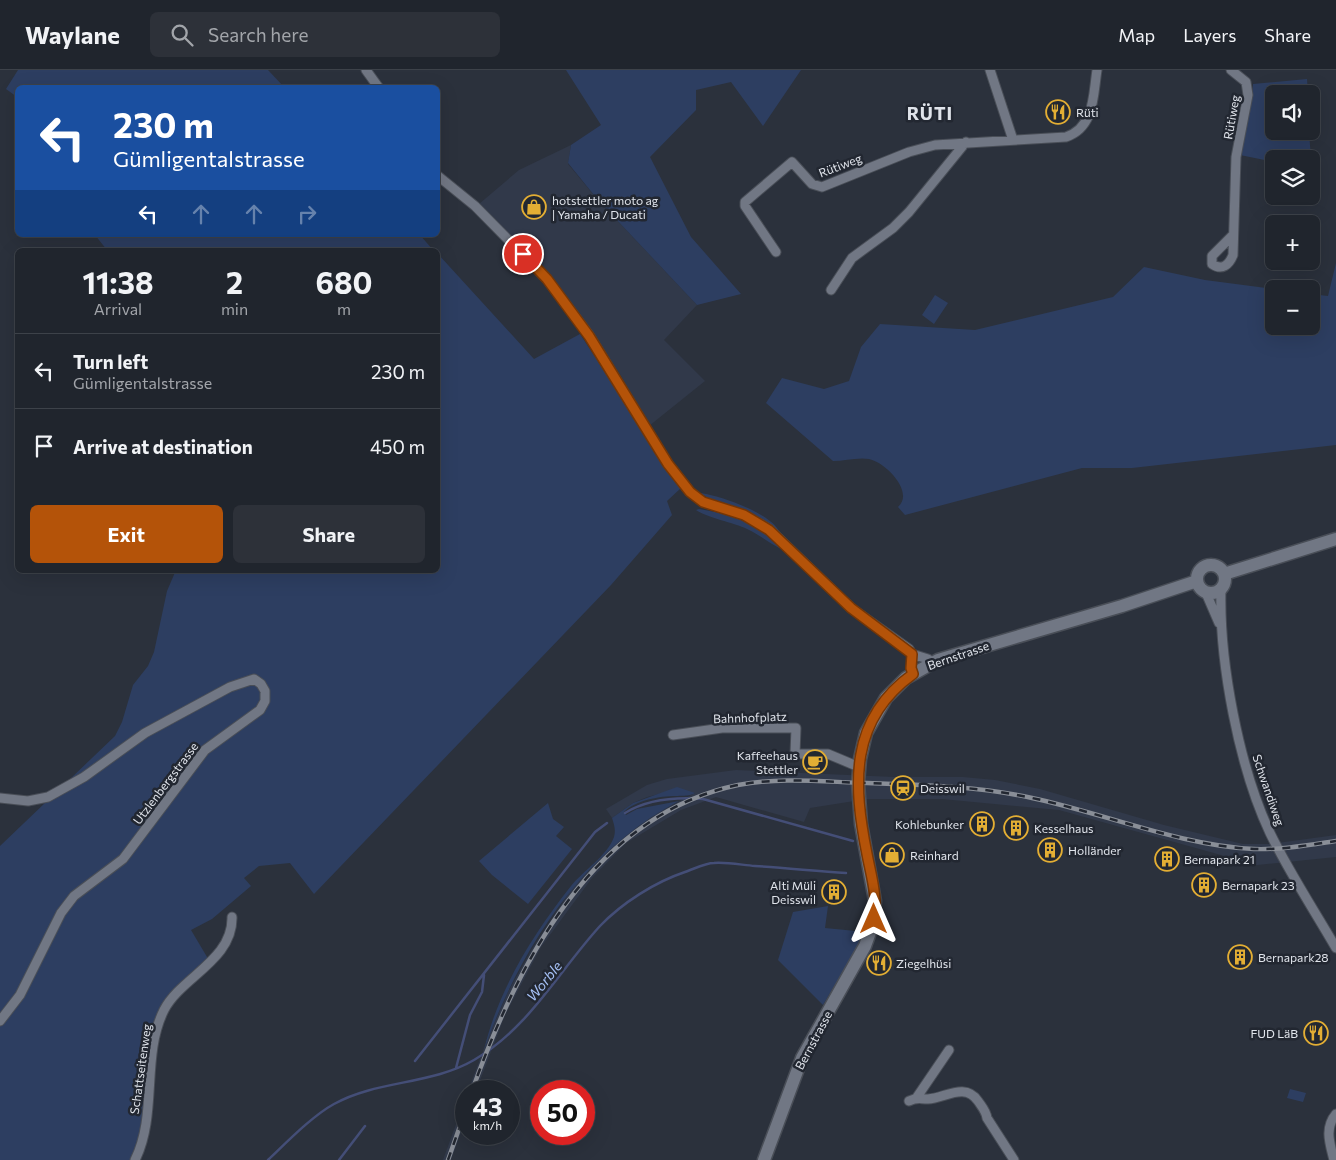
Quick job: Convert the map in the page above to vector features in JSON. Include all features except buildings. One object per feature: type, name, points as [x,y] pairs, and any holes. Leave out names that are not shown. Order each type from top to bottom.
[{"type":"main road","points":[[1197,581],[1200,588],[1206,593],[1214,593],[1221,589],[1224,582],[1224,574],[1336,539]]},
{"type":"main road","name":"Bernstrasse","points":[[764,1160],[802,1058],[865,946],[873,924],[875,901],[858,808],[859,767],[866,733],[875,714],[886,698],[913,674],[932,663],[965,651],[1122,606],[1197,581],[1200,570],[1206,566],[1215,566],[1224,574]]},
{"type":"street","points":[[366,70],[376,85]]},
{"type":"street","points":[[990,70],[1013,140]]},
{"type":"street","name":"Rütiweg","points":[[776,252],[753,219],[745,202],[792,162],[812,184],[822,187],[909,152],[941,144],[1058,138],[1078,131],[1091,112],[1097,70]]},
{"type":"street","name":"Rütiweg","points":[[1231,70],[1246,82],[1248,95],[1236,158],[1232,236]]},
{"type":"street","points":[[831,290],[852,258],[893,228],[966,142]]},
{"type":"street","points":[[440,178],[474,206],[547,279],[589,336],[668,464],[690,492],[703,502],[744,515],[769,530],[851,608],[912,654],[928,659],[932,663]]},
{"type":"street","name":"Schwandiweg","points":[[1221,589],[1220,625],[1236,723],[1261,809],[1272,838],[1336,948]]},
{"type":"street","name":"Schwandiweg","points":[[1206,593],[1220,625]]},
{"type":"street","points":[[912,654],[911,668],[913,674]]},
{"type":"street","name":"Utzlenbergstrasse","points":[[0,798],[28,801],[48,797],[84,777],[145,733],[230,686],[254,679],[263,687],[266,696],[260,710],[205,750],[123,859],[74,896],[62,913],[20,995],[0,1020]]},
{"type":"street","name":"Bahnhofplatz","points":[[673,735],[722,728],[796,728],[795,754],[828,754],[859,767]]},
{"type":"street","name":"Schattseitenweg","points":[[135,1160],[144,1132],[155,1044],[162,1014],[177,993],[217,953],[230,934],[232,917]]},
{"type":"street","points":[[950,1050],[913,1099],[927,1099],[964,1091],[970,1093],[986,1112],[987,1118],[1014,1160]]},
{"type":"street","points":[[1334,1160],[1328,1134],[1331,1121],[1336,1114]]},
{"type":"shaded area","points":[[18,70],[268,70],[282,85],[15,85],[15,96],[6,89]]},
{"type":"shaded area","points":[[566,70],[801,70],[763,126],[731,82],[696,90],[696,110],[650,157],[691,237],[741,294],[697,305],[598,200],[568,163],[571,145],[601,125]]},
{"type":"shaded area","points":[[1307,79],[1307,85],[1265,85],[1265,140],[1310,140],[1310,150],[1265,150],[1265,160],[1240,155],[1252,98],[1253,84]]},
{"type":"shaded area","points":[[571,145],[568,164],[598,200],[697,305],[664,340],[705,381],[649,426],[621,376],[589,329],[479,204],[519,170]]},
{"type":"shaded area","points":[[97,237],[422,237],[431,248],[105,248]]},
{"type":"shaded area","points":[[440,256],[534,359],[580,334],[681,488],[667,501],[672,515],[611,585],[314,894],[290,863],[259,866],[244,878],[251,886],[212,919],[191,930],[210,962],[162,1015],[146,1118],[135,1160],[0,1160],[0,846],[115,736],[122,722],[133,685],[148,666],[154,652],[167,591],[175,573],[440,573]]},
{"type":"shaded area","points":[[1336,263],[1336,445],[1132,468],[1082,468],[905,515],[898,507],[902,501],[903,494],[901,486],[896,478],[883,466],[869,459],[833,461],[766,403],[782,378],[824,389],[849,381],[861,347],[880,324],[975,330],[1113,297],[1144,267],[1205,280],[1265,288],[1265,335],[1320,335],[1320,295],[1328,296]]},
{"type":"shaded area","points":[[935,295],[948,303],[934,324],[922,315]]},
{"type":"shaded area","points":[[700,493],[719,497],[743,506],[766,518],[779,531],[742,510],[711,500]]},
{"type":"shaded area","points":[[699,509],[733,517],[755,526],[765,532],[782,548],[777,547],[747,529],[700,513],[696,510]]},
{"type":"shaded area","points":[[736,770],[894,777],[963,777],[995,780],[1040,789],[1164,825],[1243,844],[1270,844],[1336,835],[1336,857],[1257,865],[1059,810],[942,799],[867,799],[810,808],[804,822],[716,797],[681,810],[626,843],[592,878],[541,947],[505,1015],[480,1080],[472,1080],[509,990],[532,949],[571,890],[611,847],[661,811],[695,793],[659,794],[647,797],[633,803],[612,818],[606,809],[647,785],[667,779]]},
{"type":"shaded area","points":[[677,787],[695,793],[649,800],[635,804],[624,812],[626,815],[637,809],[679,801],[644,822],[613,847],[584,875],[536,940],[498,1013],[484,1050],[498,1006],[518,964],[557,904],[576,880],[601,857],[611,844],[615,832],[612,818],[633,803]]},
{"type":"shaded area","points":[[548,803],[553,819],[564,827],[556,836],[572,849],[528,904],[492,875],[479,861]]},
{"type":"shaded area","points":[[828,906],[825,928],[866,932],[823,1005],[778,960],[793,912]]},
{"type":"shaded area","points":[[1290,1089],[1306,1093],[1303,1102],[1287,1098]]},
{"type":"shaded area","points":[[455,1127],[456,1145],[451,1160],[443,1160]]},
{"type":"waterway","points":[[625,813],[634,808],[663,800],[703,799],[853,841]]},
{"type":"waterway","points":[[415,1061],[595,832],[607,823]]},
{"type":"waterway","name":"Worble","points":[[268,1160],[308,1123],[334,1104],[368,1091],[422,1079],[457,1068],[474,1060],[493,1047],[527,1016],[609,917],[629,901],[662,881],[700,866],[714,863],[846,873]]},
{"type":"waterway","points":[[456,1068],[470,1015],[482,992],[484,975]]},
{"type":"waterway","points":[[339,1160],[365,1126]]},
{"type":"railway","points":[[476,1080],[512,994],[538,946],[568,902],[602,862],[642,828],[687,802],[738,785],[770,781],[930,785],[991,791],[1032,798],[1171,836],[1227,847],[1274,849],[1336,841]]},
{"type":"railway","points":[[448,1160],[455,1140]]},
{"type":"place","name":"Rüti","points":[[1058,112]]},
{"type":"place","name":"hotstettler moto ag | Yamaha / Ducati","points":[[534,207]]},
{"type":"place","name":"Kaffeehaus Stettler","points":[[815,762]]},
{"type":"place","name":"Deisswil","points":[[903,788]]},
{"type":"place","name":"Kohlebunker","points":[[982,824]]},
{"type":"place","name":"Kesselhaus","points":[[1016,828]]},
{"type":"place","name":"Holländer","points":[[1050,850]]},
{"type":"place","name":"Reinhard","points":[[892,855]]},
{"type":"place","name":"Bernapark 21","points":[[1167,859]]},
{"type":"place","name":"Bernapark 23","points":[[1204,885]]},
{"type":"place","name":"Alti Müli Deisswil","points":[[834,892]]},
{"type":"place","name":"Bernapark28","points":[[1240,957]]},
{"type":"place","name":"Ziegelhüsi","points":[[879,963]]},
{"type":"place","name":"FUD LäB","points":[[1316,1033]]},
{"type":"district","name":"RÜTI","points":[[930,113]]},
{"type":"route","points":[[523,254],[547,279],[589,336],[668,464],[690,492],[703,502],[744,515],[761,524],[781,539],[851,608],[906,647],[912,654],[911,668],[913,674],[886,698],[875,714],[866,733],[860,759],[857,790],[858,808],[874,894],[874,919]]}]
